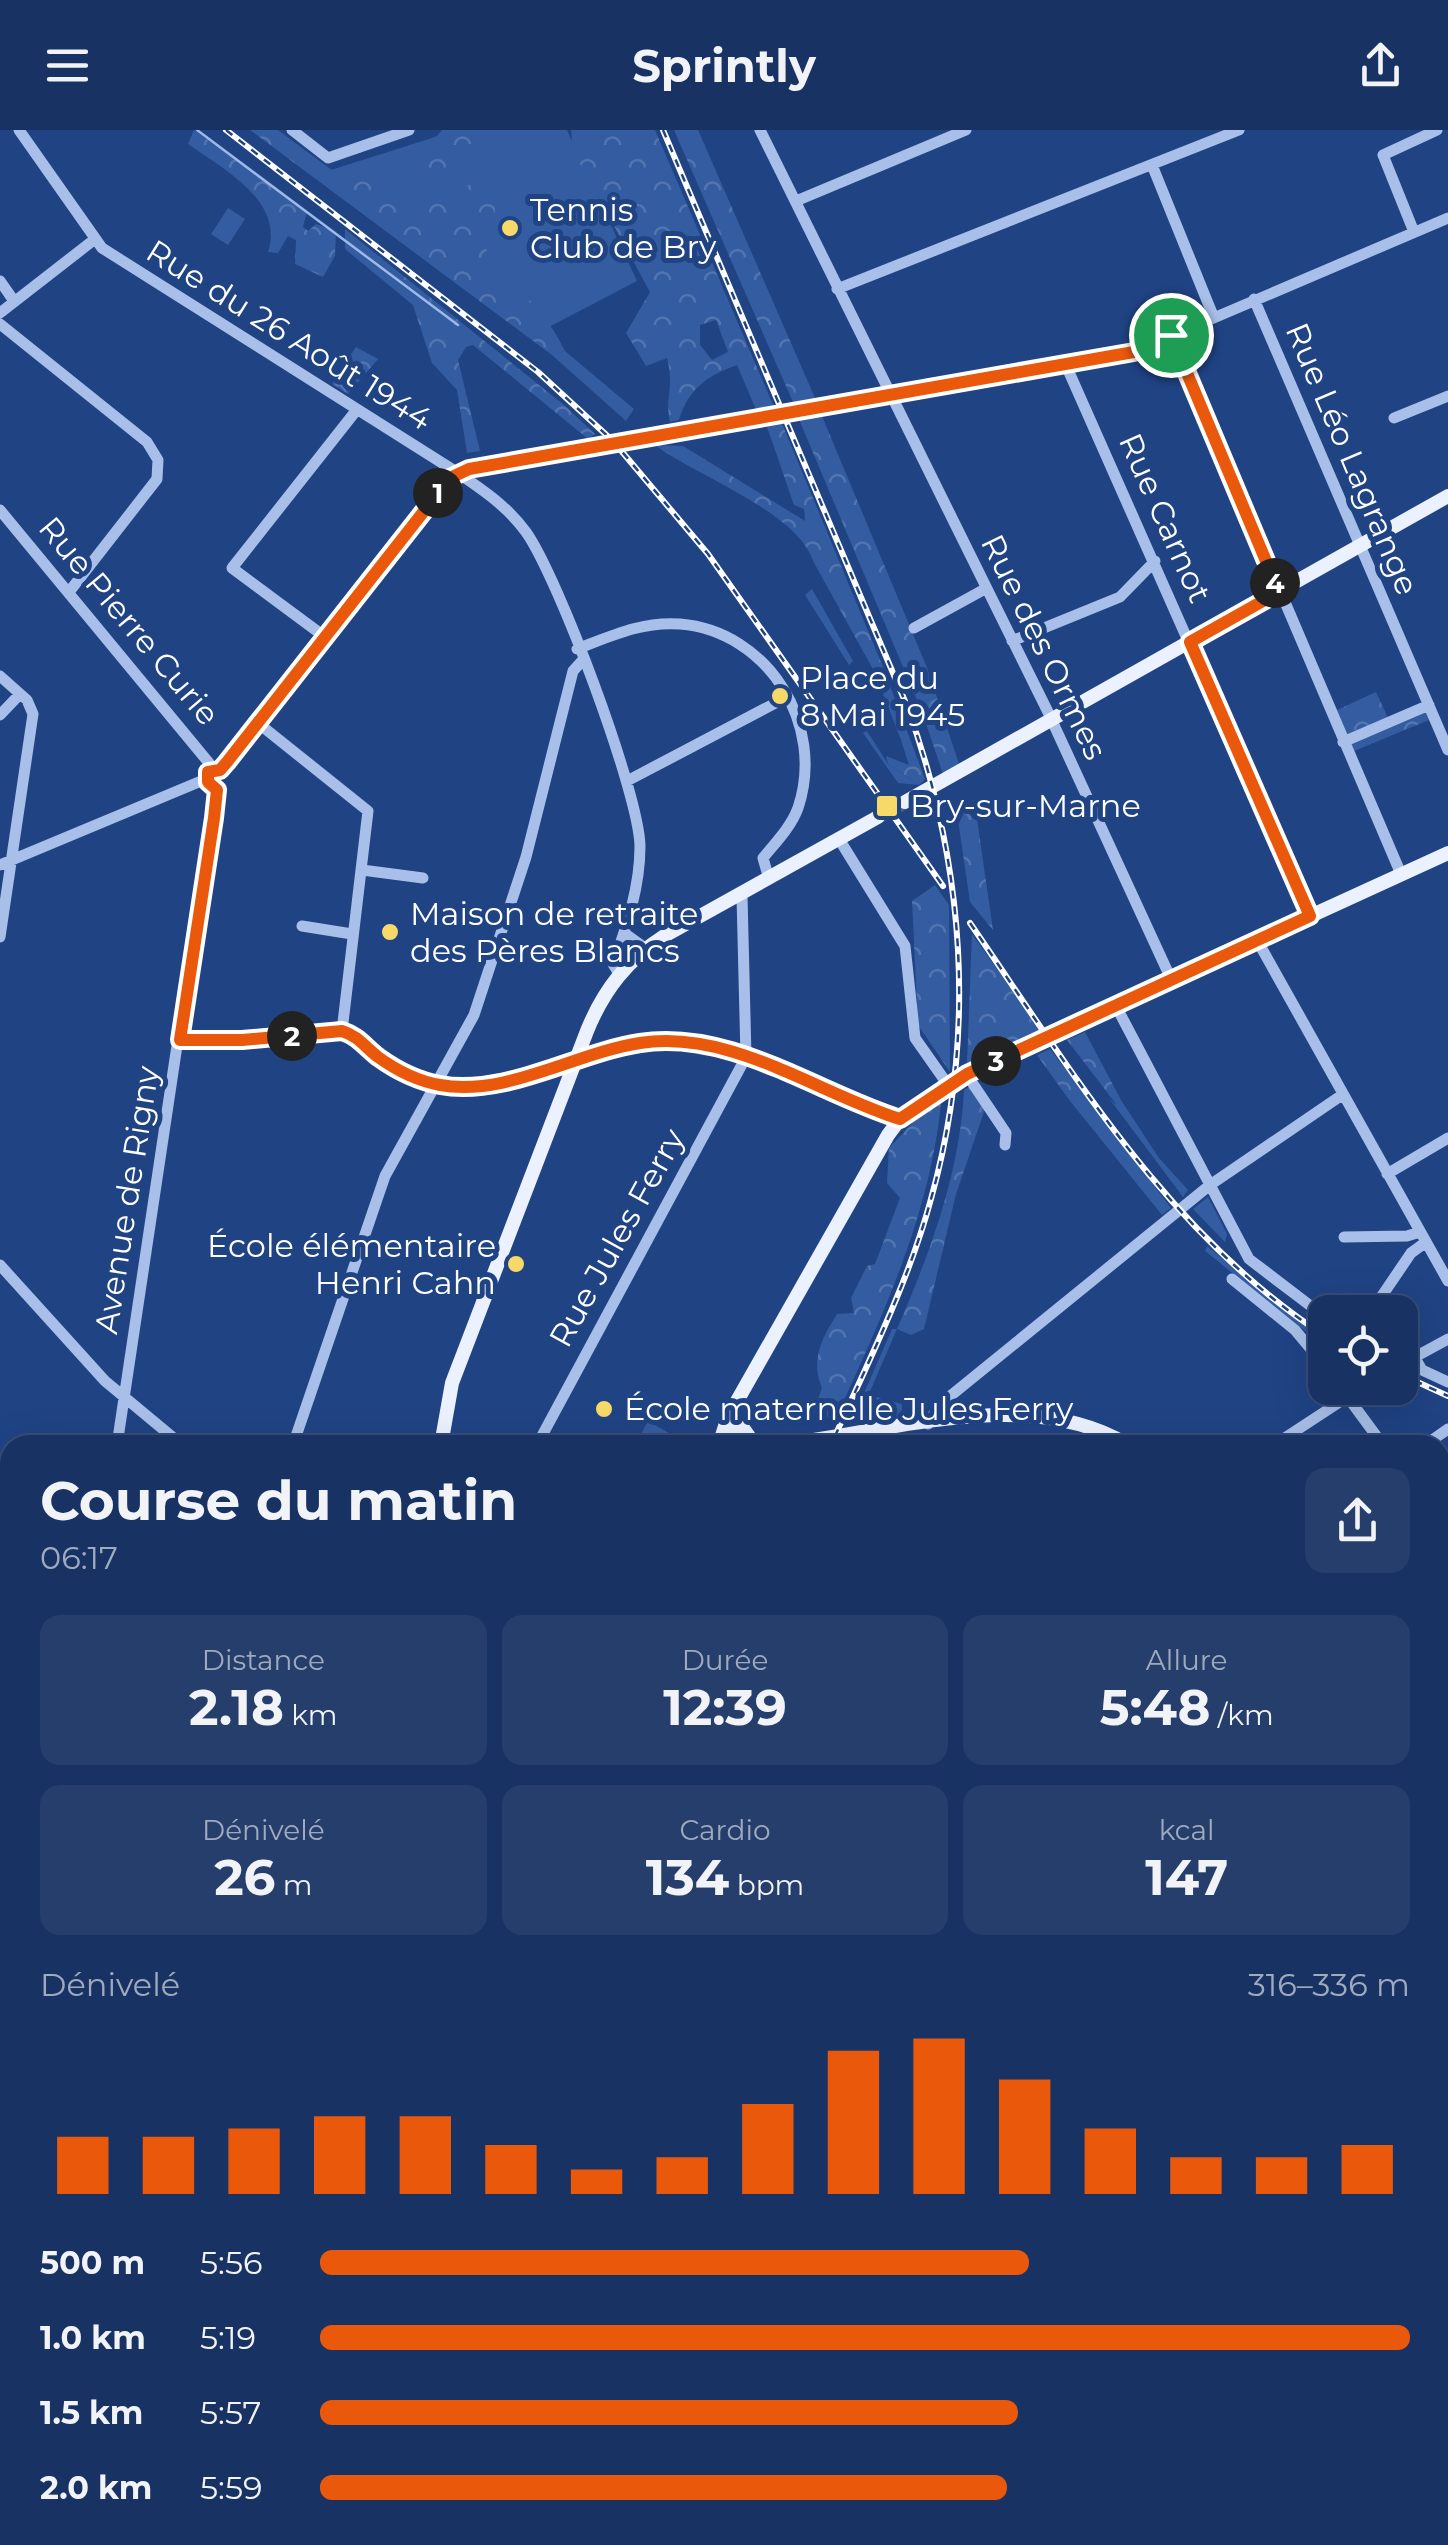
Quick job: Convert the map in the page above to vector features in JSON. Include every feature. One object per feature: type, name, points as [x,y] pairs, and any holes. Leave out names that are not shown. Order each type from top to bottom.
[{"type":"main road","points":[[904,802],[1448,496]]},
{"type":"main road","points":[[443,1435],[452,1383],[597,1008],[619,974],[645,948],[740,902],[769,879],[878,817]]},
{"type":"main road","points":[[722,1435],[870,1160],[900,1119],[967,1074],[1448,853]]},
{"type":"main road","points":[[738,1400],[743,1428],[748,1435]]},
{"type":"main road","points":[[897,1435],[928,1424],[1033,1414],[1078,1423],[1105,1435]]},
{"type":"main road","points":[[730,1435],[743,1428]]},
{"type":"street","name":"Rue du 26 Août 1944","points":[[19,130],[102,248],[458,473],[503,505],[526,532],[554,587],[627,781],[640,846],[637,884],[613,964],[619,974]]},
{"type":"street","points":[[292,130],[328,158],[409,130]]},
{"type":"street","name":"Rue des Ormes","points":[[760,130],[1051,719],[1172,981]]},
{"type":"street","points":[[796,201],[966,130]]},
{"type":"street","points":[[837,289],[1239,130]]},
{"type":"street","points":[[1414,232],[1383,155],[1436,130]]},
{"type":"street","points":[[1152,164],[1214,318]]},
{"type":"street","points":[[6,863],[214,776],[458,473],[1134,352],[1448,218]]},
{"type":"street","points":[[0,313],[95,239]]},
{"type":"street","points":[[0,281],[14,301]]},
{"type":"street","name":"Rue Léo Lagrange","points":[[1254,299],[1448,750]]},
{"type":"street","points":[[0,324],[147,442],[158,460],[157,479],[68,592]]},
{"type":"street","points":[[1171,335],[1401,874]]},
{"type":"street","name":"Rue Carnot","points":[[1065,363],[1310,916]]},
{"type":"street","points":[[1394,418],[1448,396]]},
{"type":"street","points":[[325,637],[232,568],[356,412]]},
{"type":"street","name":"Rue Pierre Curie","points":[[0,510],[214,776]]},
{"type":"street","points":[[1012,641],[1120,598],[1155,560]]},
{"type":"street","points":[[914,628],[985,590]]},
{"type":"street","points":[[295,1435],[385,1176],[474,1015],[499,945],[580,655],[641,626],[698,626],[753,650],[786,698],[803,732],[805,774],[797,812],[764,858],[769,879]]},
{"type":"street","points":[[0,676],[20,694],[33,714],[6,863],[0,936]]},
{"type":"street","points":[[0,716],[20,694]]},
{"type":"street","points":[[627,781],[786,698]]},
{"type":"street","points":[[1343,742],[1429,706]]},
{"type":"street","points":[[258,723],[368,811],[342,1031]]},
{"type":"street","name":"Avenue de Rigny","points":[[118,1435],[180,1040],[214,776]]},
{"type":"street","points":[[839,839],[905,946],[914,1038],[948,1085]]},
{"type":"street","points":[[362,870],[423,878]]},
{"type":"street","points":[[740,902],[746,1058]]},
{"type":"street","points":[[302,926],[352,934]]},
{"type":"street","points":[[624,934],[645,948]]},
{"type":"street","points":[[1257,940],[1448,1279]]},
{"type":"street","points":[[1116,1006],[1249,1260],[1308,1304]]},
{"type":"street","points":[[180,1040],[242,1040],[342,1031],[354,1034],[398,1070],[434,1084],[472,1088],[641,1043],[709,1047],[900,1119]]},
{"type":"street","name":"Rue Jules Ferry","points":[[541,1435],[746,1058]]},
{"type":"street","points":[[967,1074],[1006,1133],[1004,1145]]},
{"type":"street","points":[[928,1424],[938,1406],[1210,1186],[1342,1095]]},
{"type":"street","points":[[1387,1174],[1448,1138]]},
{"type":"street","points":[[1344,1236],[1423,1237]]},
{"type":"street","points":[[1382,1295],[1423,1237]]},
{"type":"street","points":[[0,1266],[124,1398],[170,1435]]},
{"type":"street","points":[[1232,1279],[1296,1330],[1308,1345]]},
{"type":"street","points":[[1418,1356],[1448,1338]]},
{"type":"street","points":[[1418,1364],[1422,1370],[1448,1382]]},
{"type":"street","points":[[1287,1435],[1327,1405]]},
{"type":"street","points":[[1354,1405],[1376,1435]]},
{"type":"green space","points":[[194,130],[307,212],[303,227],[308,231],[316,224],[336,232],[335,256],[323,277],[295,264],[296,240],[288,236],[278,253],[268,252],[268,217],[259,202],[248,188],[188,144]]},
{"type":"green space","points":[[250,130],[278,130],[337,174],[377,185],[417,217],[435,196],[457,217],[463,215],[466,188],[481,171],[495,199],[495,213],[459,249],[471,268],[483,245],[487,245],[486,273],[533,304],[565,351],[552,355]]},
{"type":"green space","points":[[442,130],[502,130],[463,147],[461,168],[437,183],[407,165],[407,154],[430,144]]},
{"type":"green space","name":"Tennis Club de Bry","points":[[457,130],[567,130],[637,281],[545,329],[331,170]]},
{"type":"green space","points":[[571,130],[655,130],[774,407],[757,412],[737,365],[700,385],[679,420],[670,422],[667,358],[646,366],[626,333],[650,292],[573,151]],"holes":[[[716,320],[728,352],[712,360],[700,345],[700,325]]]},
{"type":"green space","points":[[674,130],[698,130],[815,398],[793,402]]},
{"type":"green space","points":[[228,208],[245,219],[228,245],[211,234]]},
{"type":"green space","points":[[345,229],[595,434],[588,439],[473,345],[466,347],[458,360],[480,451],[467,453],[457,390],[432,363],[413,305],[345,249]]},
{"type":"green space","points":[[356,347],[378,359],[348,394],[332,384]]},
{"type":"green space","points":[[565,351],[634,409],[626,421],[552,355]]},
{"type":"green space","points":[[819,409],[928,670],[959,764],[943,774],[922,712],[798,417]]},
{"type":"green space","points":[[781,421],[883,667],[874,671],[804,543],[767,511],[655,445],[683,446],[805,521],[804,509],[794,505],[766,424]]},
{"type":"green space","points":[[812,589],[853,661],[849,665],[805,595]]},
{"type":"green space","points":[[883,667],[925,779],[909,738],[901,740],[874,671]]},
{"type":"green space","points":[[1376,692],[1388,718],[1423,704],[1429,720],[1354,751],[1337,710]]},
{"type":"green space","points":[[867,731],[888,764],[919,785],[898,783],[863,733]]},
{"type":"green space","points":[[909,737],[925,779],[919,785],[888,764],[886,756],[909,765],[901,740]]},
{"type":"green space","points":[[956,806],[977,819],[993,930],[970,902]]},
{"type":"green space","points":[[935,885],[949,905],[950,1072],[918,1025],[912,901]]},
{"type":"green space","points":[[972,934],[1041,1030],[967,1063]]},
{"type":"green space","points":[[1085,1032],[1121,1100],[1116,1104],[1067,1040]]},
{"type":"green space","points":[[1050,1049],[1082,1091],[1070,1101],[1037,1055]]},
{"type":"green space","points":[[973,1085],[986,1106],[956,1194],[924,1329],[911,1335],[897,1329],[941,1212],[956,1152],[964,1090]]},
{"type":"green space","points":[[1082,1091],[1171,1208],[1162,1215],[1070,1101]]},
{"type":"green space","points":[[942,1092],[928,1178],[888,1301],[835,1420],[813,1412],[822,1388],[817,1368],[822,1341],[837,1314],[854,1313],[851,1298],[867,1266],[875,1264],[900,1198],[887,1183],[889,1148]]},
{"type":"green space","points":[[1108,1097],[1115,1104],[1121,1100],[1159,1158],[1188,1190],[1183,1197]]},
{"type":"green space","points":[[1208,1197],[1227,1234],[1225,1242],[1193,1209]]},
{"type":"green space","points":[[1207,1246],[1308,1326],[1308,1333],[1205,1251]]},
{"type":"green space","points":[[892,1329],[897,1329],[865,1403],[868,1420],[850,1425]]},
{"type":"green space","points":[[877,1397],[902,1404],[902,1416],[868,1420],[865,1403]]},
{"type":"green space","points":[[648,1421],[672,1435],[640,1435]]},
{"type":"waterway","points":[[197,130],[458,325]]},
{"type":"tunnel","points":[[878,817],[905,802]]},
{"type":"railway","points":[[226,130],[538,372],[613,441],[708,554],[943,886]]},
{"type":"railway","points":[[663,130],[907,706],[927,766],[952,888],[959,1012],[946,1137],[911,1262],[836,1435]]},
{"type":"railway","points":[[970,923],[1086,1093],[1171,1200],[1218,1250],[1308,1324]]},
{"type":"railway","points":[[1418,1382],[1448,1396]]},
{"type":"place","name":"Tennis Club de Bry","points":[[510,228]]},
{"type":"place","name":"Place du 8 Mai 1945","points":[[780,696]]},
{"type":"place","name":"Bry-sur-Marne","points":[[887,806]]},
{"type":"place","name":"Maison de retraite des Pères Blancs","points":[[390,932]]},
{"type":"place","name":"École élémentaire Henri Cahn","points":[[516,1264]]},
{"type":"place","name":"École maternelle Jules Ferry","points":[[604,1409]]},
{"type":"route","points":[[1171,335],[1279,592],[1190,642],[1310,916],[967,1074],[900,1119],[746,1058],[709,1047],[674,1043],[641,1043],[472,1088],[434,1084],[398,1070],[354,1034],[342,1031],[242,1040],[180,1040],[217,790],[206,779],[208,772],[220,770],[227,762],[450,478],[469,469],[1134,352],[1171,335]]}]
